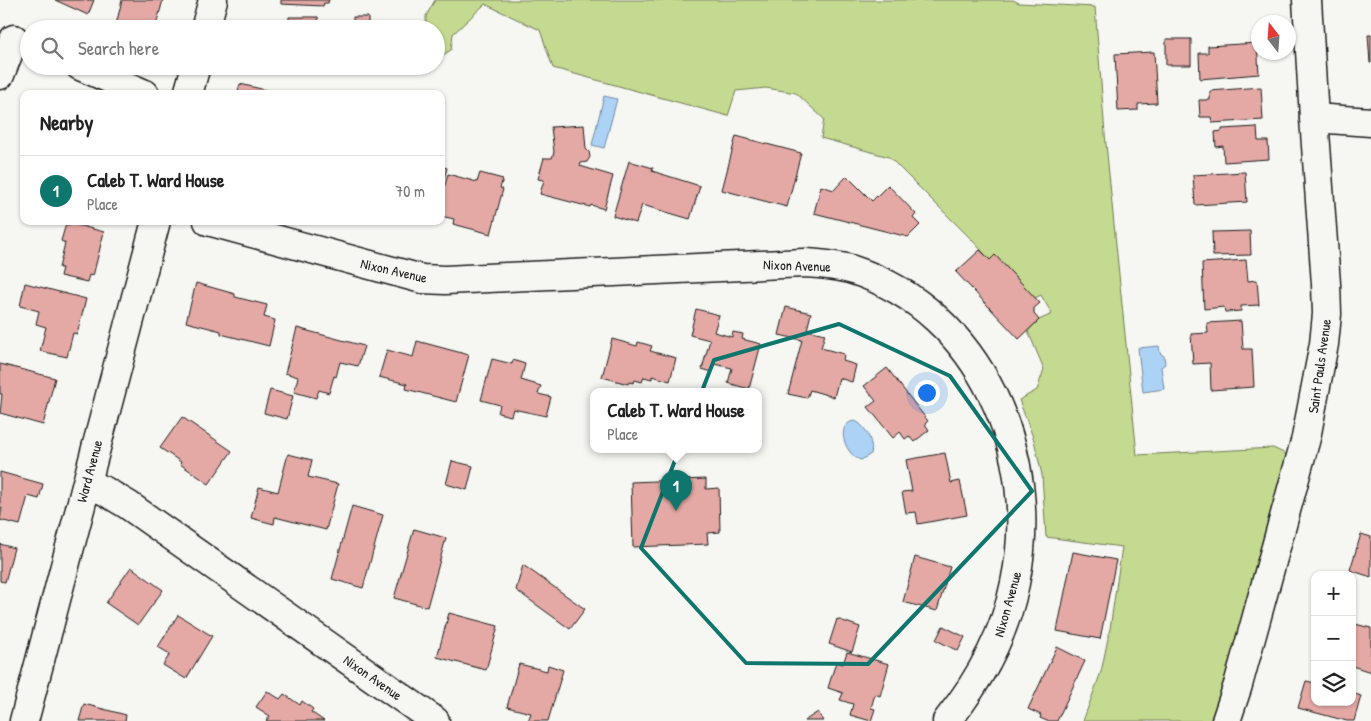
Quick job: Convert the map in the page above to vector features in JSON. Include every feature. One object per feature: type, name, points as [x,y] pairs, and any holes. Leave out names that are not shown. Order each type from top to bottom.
[{"type":"street","points":[[207,20],[213,0]]},
{"type":"street","name":"Saint Pauls Avenue","points":[[1226,721],[1238,685],[1306,438],[1323,352],[1327,314],[1326,284],[1308,0]]},
{"type":"street","points":[[0,75],[14,39]]},
{"type":"street","points":[[101,75],[136,90]]},
{"type":"street","points":[[189,90],[193,75]]},
{"type":"street","points":[[1314,118],[1371,122]]},
{"type":"street","name":"Ward Avenue","points":[[24,721],[155,225]]},
{"type":"street","name":"Nixon Avenue","points":[[223,225],[422,279],[445,280],[804,263],[853,270],[884,283],[915,301],[954,336],[984,380],[999,409],[1011,441],[1021,493],[1021,547],[1006,619],[991,654],[970,690],[948,721]]},
{"type":"street","name":"Nixon Avenue","points":[[86,485],[103,490],[128,505],[435,721]]},
{"type":"highlighted area","points":[[839,324],[950,376],[1032,491],[868,664],[746,663],[641,548],[714,360]]},
{"type":"green space","points":[[435,0],[1013,0],[1019,3],[1095,7],[1105,134],[1137,455],[1273,448],[1288,455],[1215,721],[1083,721],[1101,672],[1110,629],[1122,547],[1046,537],[1042,475],[1034,440],[1019,400],[1037,390],[1044,369],[1028,331],[1039,320],[1052,314],[1041,295],[1035,298],[995,255],[990,260],[889,157],[821,138],[824,119],[796,93],[766,88],[736,91],[728,116],[553,68],[540,30],[485,4],[453,34],[451,50],[445,54],[445,20],[426,20],[426,16]]},
{"type":"water","points":[[604,96],[617,99],[604,148],[592,145]]},
{"type":"water","points":[[1159,346],[1160,353],[1164,356],[1165,364],[1161,367],[1164,389],[1143,392],[1138,348]]},
{"type":"water","points":[[854,421],[862,426],[868,434],[872,450],[871,454],[861,460],[851,453],[844,441],[844,428]]},
{"type":"building","points":[[55,0],[94,0],[88,15]]},
{"type":"building","points":[[122,0],[163,0],[157,20],[117,20]]},
{"type":"building","points":[[281,0],[329,0],[323,6],[281,4]]},
{"type":"building","points":[[289,17],[318,17],[318,20],[289,20]]},
{"type":"building","points":[[353,17],[368,17],[368,20],[353,20]]},
{"type":"building","points":[[1368,35],[1371,35],[1371,63],[1370,63]]},
{"type":"building","points":[[1166,39],[1191,39],[1191,65],[1166,65]]},
{"type":"building","points":[[1251,43],[1251,60],[1258,60],[1259,74],[1200,79],[1199,53],[1208,53],[1208,46]]},
{"type":"building","points":[[1154,52],[1157,103],[1138,104],[1138,110],[1118,111],[1115,54]]},
{"type":"building","points":[[240,84],[266,90],[238,90]]},
{"type":"building","points":[[1261,87],[1263,120],[1212,123],[1211,117],[1200,117],[1199,100],[1210,100],[1210,91]]},
{"type":"building","points":[[584,125],[586,149],[590,157],[587,162],[581,163],[580,166],[613,176],[604,209],[540,194],[544,180],[538,179],[544,158],[552,158],[554,152],[551,127]]},
{"type":"building","points":[[1257,127],[1258,141],[1268,141],[1269,159],[1224,162],[1223,146],[1216,147],[1215,132],[1222,131],[1222,129]]},
{"type":"building","points":[[736,136],[801,153],[787,207],[722,190]]},
{"type":"building","points":[[629,161],[653,168],[652,171],[700,186],[690,219],[642,205],[636,223],[613,216]]},
{"type":"building","points":[[1245,172],[1247,202],[1195,205],[1193,175]]},
{"type":"building","points":[[480,173],[503,179],[500,188],[503,189],[491,234],[453,224],[454,219],[445,217],[445,185],[448,174],[477,182]]},
{"type":"building","points":[[847,176],[872,201],[888,185],[916,214],[913,218],[920,225],[908,237],[814,213],[821,186],[834,190]]},
{"type":"building","points":[[66,225],[78,225],[104,232],[93,276],[89,275],[87,282],[60,276],[62,268],[59,268],[65,243],[61,241]]},
{"type":"building","points":[[1250,231],[1251,255],[1213,256],[1212,232]]},
{"type":"building","points":[[980,250],[990,260],[995,255],[1040,303],[1034,308],[1034,314],[1039,320],[1019,339],[956,272]]},
{"type":"building","points":[[1246,260],[1248,281],[1257,280],[1259,305],[1241,306],[1241,311],[1225,312],[1224,307],[1204,309],[1202,263]]},
{"type":"building","points":[[25,283],[86,299],[77,334],[73,333],[67,357],[40,351],[46,327],[36,324],[39,311],[20,306]]},
{"type":"building","points":[[196,283],[235,294],[235,297],[267,305],[264,317],[275,320],[269,346],[221,334],[221,331],[186,322]]},
{"type":"building","points":[[786,307],[811,313],[807,330],[825,334],[821,348],[844,354],[843,361],[856,365],[852,382],[839,378],[834,397],[810,390],[807,398],[788,394],[802,340],[779,335]]},
{"type":"building","points":[[696,309],[719,315],[714,332],[732,337],[733,332],[743,334],[742,339],[761,344],[749,388],[728,383],[732,368],[714,364],[712,372],[702,369],[710,340],[690,335]]},
{"type":"building","points":[[1241,321],[1243,349],[1252,349],[1254,387],[1211,390],[1210,363],[1193,364],[1191,334],[1208,333],[1207,323]]},
{"type":"building","points":[[297,328],[364,346],[358,366],[340,362],[329,393],[319,390],[316,398],[294,392],[298,377],[285,373]]},
{"type":"building","points":[[612,339],[637,346],[638,342],[652,346],[650,351],[676,358],[670,381],[652,376],[652,379],[644,377],[642,382],[635,380],[633,383],[629,382],[628,384],[602,377]]},
{"type":"building","points":[[417,341],[469,355],[456,402],[406,389],[407,384],[379,377],[387,350],[413,357]]},
{"type":"building","points":[[492,359],[512,364],[513,360],[525,364],[521,380],[541,386],[538,394],[551,397],[546,416],[513,409],[511,416],[498,413],[500,405],[481,400]]},
{"type":"building","points":[[0,364],[55,378],[43,425],[0,413],[2,394],[0,394]]},
{"type":"building","points":[[887,368],[928,421],[925,424],[929,430],[914,442],[909,436],[905,439],[900,432],[893,438],[868,407],[876,401],[864,386]]},
{"type":"building","points":[[270,390],[293,396],[287,419],[264,413]]},
{"type":"building","points":[[182,417],[232,451],[209,484],[160,448]]},
{"type":"building","points":[[945,453],[951,483],[960,481],[967,515],[918,524],[916,512],[906,513],[902,492],[912,491],[906,460]]},
{"type":"building","points":[[288,454],[312,460],[308,477],[338,484],[326,530],[275,517],[274,524],[251,518],[259,487],[278,492]]},
{"type":"building","points":[[452,461],[473,466],[467,490],[446,484]]},
{"type":"building","points":[[0,472],[43,484],[39,499],[28,496],[20,525],[0,520],[2,508],[0,507]]},
{"type":"building","points":[[706,479],[706,489],[719,488],[720,532],[707,533],[708,544],[633,547],[631,482]]},
{"type":"building","points":[[352,506],[383,515],[363,588],[332,579]]},
{"type":"building","points":[[414,529],[446,538],[427,607],[394,598]]},
{"type":"building","points":[[1361,534],[1371,537],[1371,577],[1350,570]]},
{"type":"building","points":[[0,544],[14,548],[5,582],[0,581]]},
{"type":"building","points":[[1073,552],[1116,560],[1100,639],[1057,631]]},
{"type":"building","points":[[915,557],[950,567],[937,611],[903,602]]},
{"type":"building","points":[[523,565],[585,609],[570,629],[516,590]]},
{"type":"building","points":[[131,567],[163,590],[138,625],[106,603]]},
{"type":"building","points":[[449,613],[498,626],[486,670],[437,657]]},
{"type":"building","points":[[178,615],[212,636],[186,679],[163,665],[170,654],[158,647]]},
{"type":"building","points":[[837,619],[860,627],[852,652],[829,644]]},
{"type":"building","points":[[1356,624],[1371,628],[1371,672],[1356,667]]},
{"type":"building","points":[[943,626],[965,637],[958,651],[936,640]]},
{"type":"building","points":[[1057,647],[1085,661],[1057,721],[1047,721],[1040,718],[1041,715],[1028,709]]},
{"type":"building","points":[[847,652],[889,664],[880,696],[875,694],[871,708],[875,709],[871,721],[850,715],[853,704],[840,700],[843,693],[828,688],[836,662],[843,664]]},
{"type":"building","points":[[519,664],[547,671],[548,665],[563,670],[548,721],[528,721],[531,713],[507,707]]},
{"type":"building","points":[[1306,681],[1311,682],[1311,706],[1356,706],[1356,694],[1361,696],[1354,721],[1347,721],[1298,708]]},
{"type":"building","points":[[267,691],[280,699],[284,694],[300,705],[302,701],[313,709],[311,712],[324,721],[266,721],[270,716],[256,707]]},
{"type":"building","points":[[84,704],[126,715],[125,721],[79,721]]},
{"type":"building","points":[[818,712],[823,721],[804,721]]},
{"type":"place","name":"Caleb T. Ward House","points":[[676,511]]}]
